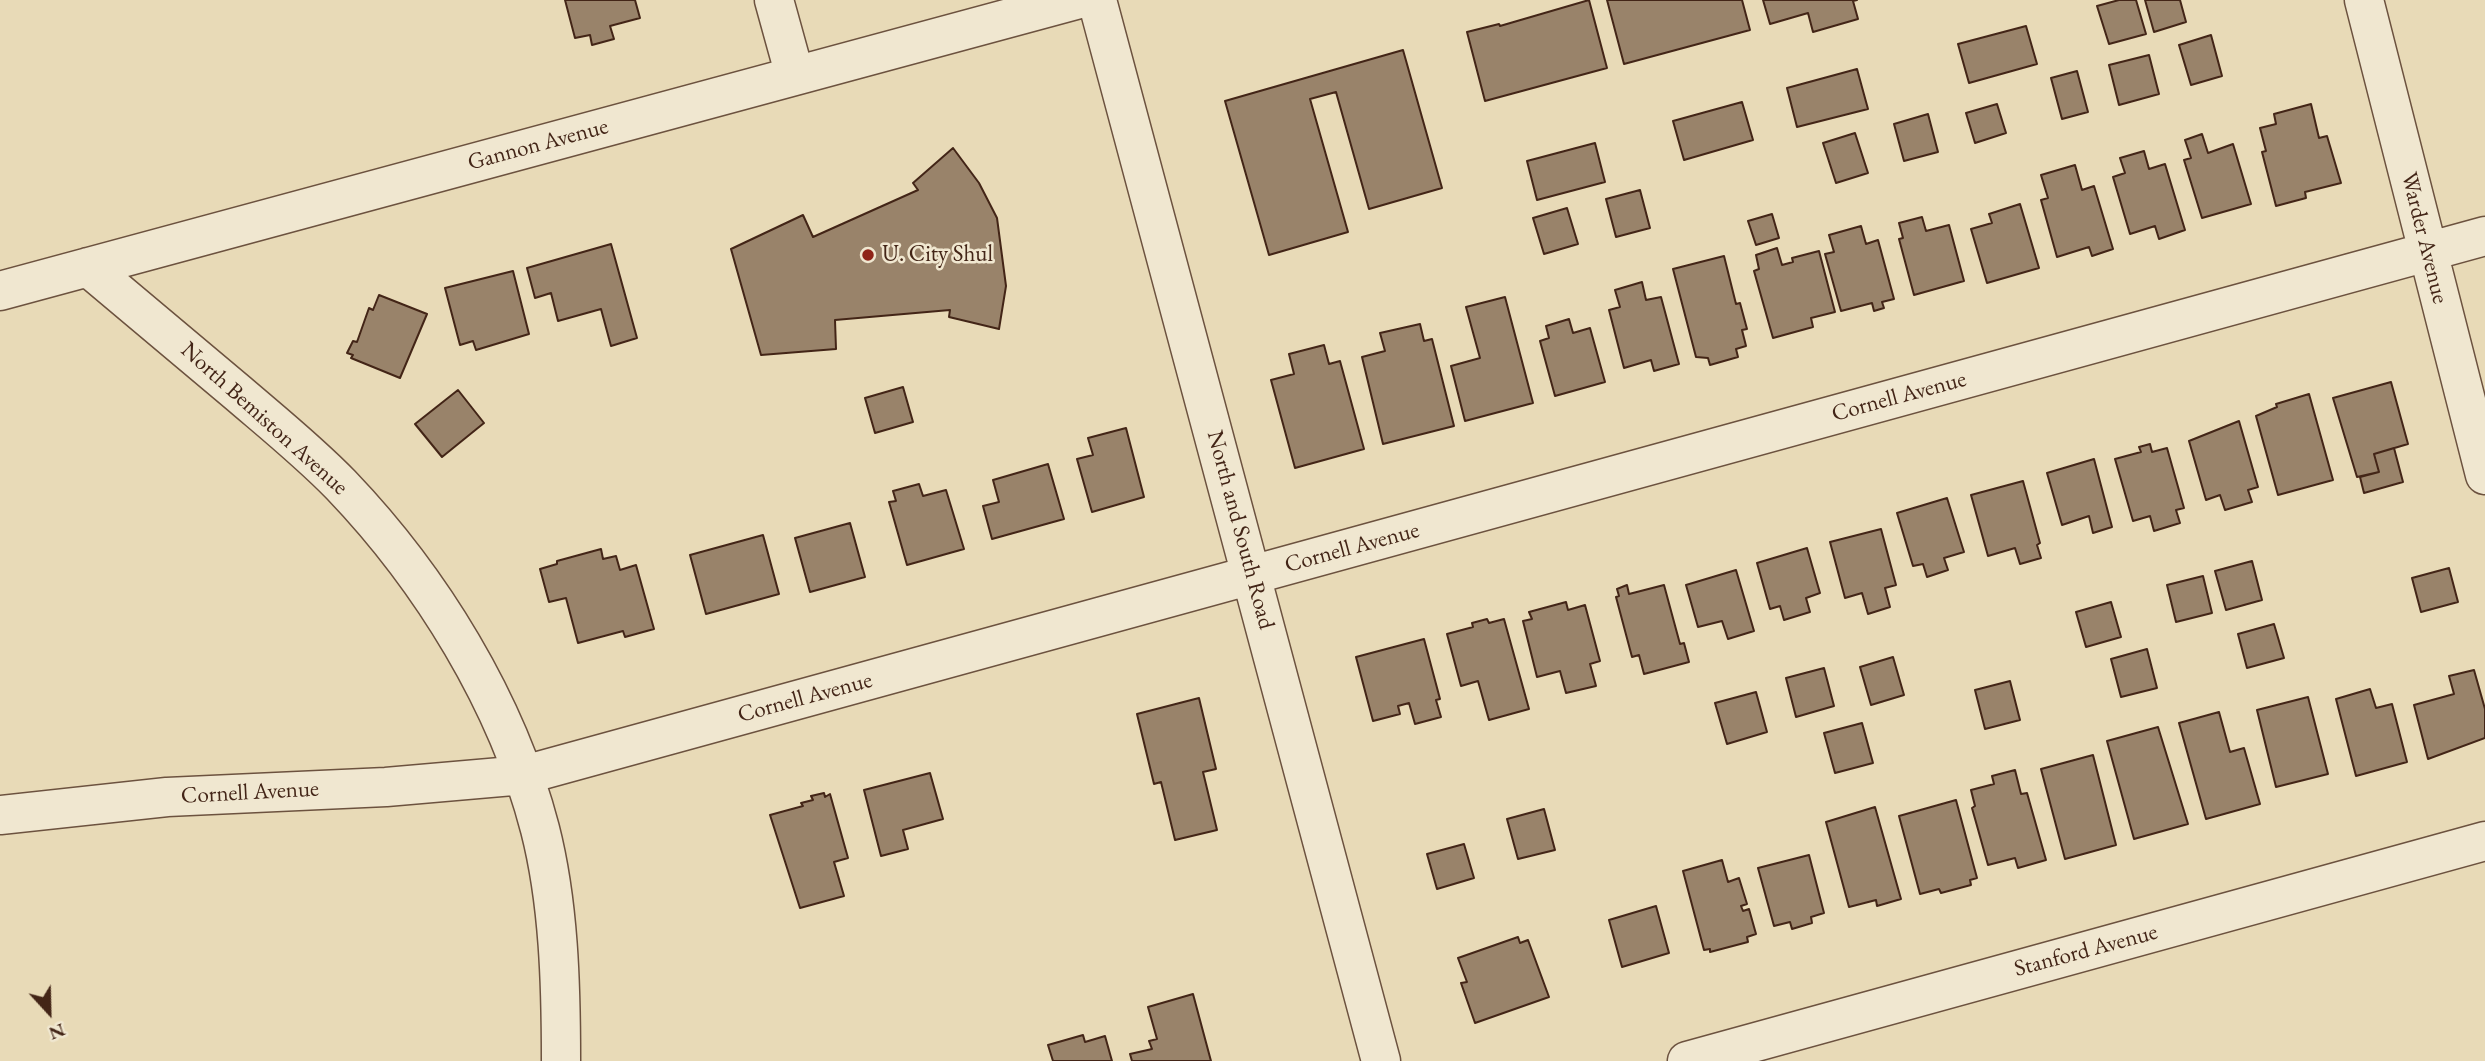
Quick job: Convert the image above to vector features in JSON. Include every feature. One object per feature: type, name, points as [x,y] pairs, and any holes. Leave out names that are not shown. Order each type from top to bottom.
[{"type":"street","points":[[774,0],[795,76]]},
{"type":"street","name":"Gannon Avenue","points":[[0,291],[1076,0]]},
{"type":"street","name":"North and South Road","points":[[1097,0],[1381,1061]]},
{"type":"street","name":"Warder Avenue","points":[[2364,0],[2485,475]]},
{"type":"street","name":"Cornell Avenue","points":[[0,815],[167,797],[386,787],[524,775],[2485,236]]},
{"type":"street","name":"North Bemiston Avenue","points":[[88,267],[292,439],[340,484],[385,534],[442,614],[493,702],[524,775],[541,832],[553,904],[561,1004],[561,1061]]},
{"type":"street","name":"Stanford Avenue","points":[[1687,1061],[2485,841]]},
{"type":"building","points":[[565,0],[635,0],[640,18],[610,26],[614,39],[592,45],[590,35],[575,38]]},
{"type":"building","points":[[1589,0],[1607,68],[1485,101],[1467,32],[1499,24],[1500,26]]},
{"type":"building","points":[[1607,0],[1742,0],[1750,30],[1624,64]]},
{"type":"building","points":[[1763,0],[1857,0],[1853,1],[1858,19],[1813,32],[1808,13],[1770,24]]},
{"type":"building","points":[[2119,0],[2136,0],[2146,34],[2109,44],[2097,6]]},
{"type":"building","points":[[2145,0],[2180,0],[2186,22],[2154,32]]},
{"type":"building","points":[[2026,26],[2037,64],[1969,83],[1958,44]]},
{"type":"building","points":[[2211,35],[2222,76],[2191,85],[2179,45]]},
{"type":"building","points":[[1403,50],[1442,188],[1369,209],[1336,92],[1310,99],[1348,232],[1269,255],[1225,101]]},
{"type":"building","points":[[2149,55],[2159,94],[2119,105],[2109,65]]},
{"type":"building","points":[[1857,69],[1868,109],[1797,127],[1787,88]]},
{"type":"building","points":[[2077,71],[2088,112],[2062,119],[2051,78]]},
{"type":"building","points":[[1742,102],[1753,140],[1684,160],[1673,121]]},
{"type":"building","points":[[1997,104],[2006,133],[1975,143],[1966,113]]},
{"type":"building","points":[[2311,104],[2319,138],[2327,136],[2341,183],[2305,192],[2306,198],[2276,206],[2262,152],[2266,151],[2260,128],[2276,124],[2274,114]]},
{"type":"building","points":[[1928,114],[1938,152],[1904,161],[1894,124]]},
{"type":"building","points":[[1855,133],[1868,173],[1836,183],[1823,143]]},
{"type":"building","points":[[2202,134],[2208,153],[2233,144],[2251,204],[2202,218],[2184,160],[2191,158],[2185,140]]},
{"type":"building","points":[[1595,143],[1605,182],[1537,200],[1527,161]]},
{"type":"building","name":"U. City Shul","points":[[953,148],[979,183],[997,218],[1006,286],[999,329],[949,317],[950,310],[835,320],[836,349],[761,355],[731,249],[803,215],[813,237],[918,190],[913,183]]},
{"type":"building","points":[[2144,151],[2149,169],[2165,164],[2185,230],[2159,239],[2155,226],[2130,234],[2113,177],[2125,173],[2120,158]]},
{"type":"building","points":[[2075,165],[2082,190],[2094,186],[2113,249],[2092,256],[2089,247],[2057,257],[2041,200],[2048,198],[2041,175]]},
{"type":"building","points":[[1640,190],[1650,228],[1616,237],[1606,199]]},
{"type":"building","points":[[2020,204],[2039,268],[1987,283],[1971,229],[1992,223],[1989,214]]},
{"type":"building","points":[[1567,208],[1578,244],[1544,254],[1533,218]]},
{"type":"building","points":[[1772,214],[1779,238],[1756,245],[1748,221]]},
{"type":"building","points":[[1922,217],[1926,231],[1949,225],[1964,281],[1914,295],[1899,239],[1903,238],[1899,223]]},
{"type":"building","points":[[1861,226],[1866,244],[1878,240],[1894,299],[1882,302],[1884,308],[1874,311],[1872,303],[1841,311],[1825,254],[1834,252],[1829,235]]},
{"type":"building","points":[[611,244],[637,338],[611,346],[601,309],[558,321],[551,293],[535,298],[527,268]]},
{"type":"building","points":[[1777,248],[1782,265],[1793,262],[1792,258],[1819,251],[1835,312],[1811,318],[1813,327],[1773,338],[1754,271],[1759,269],[1756,255]]},
{"type":"building","points":[[1724,256],[1736,304],[1740,303],[1747,329],[1742,330],[1746,346],[1736,349],[1738,357],[1710,365],[1708,358],[1696,357],[1673,269]]},
{"type":"building","points":[[513,271],[529,334],[476,350],[473,341],[460,345],[445,288]]},
{"type":"building","points":[[1642,282],[1646,300],[1661,297],[1679,364],[1654,371],[1651,360],[1624,368],[1609,310],[1620,307],[1615,290]]},
{"type":"building","points":[[379,295],[427,314],[400,378],[351,358],[353,355],[347,353],[353,341],[357,342],[369,308],[373,310]]},
{"type":"building","points":[[1505,297],[1533,403],[1465,421],[1451,366],[1480,358],[1466,307]]},
{"type":"building","points":[[1569,319],[1573,333],[1590,328],[1605,382],[1555,396],[1540,341],[1549,338],[1546,326]]},
{"type":"building","points":[[1420,324],[1424,341],[1432,339],[1454,426],[1383,444],[1362,357],[1385,351],[1380,333]]},
{"type":"building","points":[[1324,345],[1329,364],[1340,361],[1364,449],[1295,468],[1271,380],[1294,374],[1289,354]]},
{"type":"building","points":[[2391,382],[2408,444],[2374,454],[2379,472],[2357,477],[2333,398]]},
{"type":"building","points":[[903,387],[913,422],[875,433],[865,398]]},
{"type":"building","points":[[458,390],[484,423],[442,457],[415,424]]},
{"type":"building","points":[[2309,394],[2333,480],[2278,495],[2256,416],[2277,407],[2276,404]]},
{"type":"building","points":[[2239,421],[2258,487],[2248,490],[2252,502],[2225,510],[2220,495],[2206,500],[2189,441]]},
{"type":"building","points":[[1126,428],[1144,497],[1092,512],[1077,459],[1093,455],[1088,438]]},
{"type":"building","points":[[2150,444],[2152,452],[2167,448],[2184,508],[2176,510],[2180,523],[2154,531],[2150,516],[2133,521],[2115,459],[2141,452],[2139,447]]},
{"type":"building","points":[[2394,448],[2403,482],[2364,493],[2360,477],[2379,472],[2374,454]]},
{"type":"building","points":[[2094,459],[2112,527],[2093,533],[2089,516],[2062,525],[2047,473]]},
{"type":"building","points":[[1048,464],[1064,519],[992,539],[983,506],[999,502],[993,480]]},
{"type":"building","points":[[2023,481],[2040,543],[2037,545],[2041,558],[2020,564],[2015,548],[1988,556],[1971,495]]},
{"type":"building","points":[[919,484],[923,496],[946,490],[964,549],[907,565],[889,502],[896,501],[893,491]]},
{"type":"building","points":[[1947,498],[1964,552],[1944,558],[1948,570],[1927,577],[1923,564],[1913,566],[1897,513]]},
{"type":"building","points":[[850,523],[865,577],[810,592],[795,538]]},
{"type":"building","points":[[1881,529],[1896,585],[1885,588],[1890,607],[1868,614],[1862,593],[1845,598],[1830,542]]},
{"type":"building","points":[[763,535],[779,594],[706,614],[690,555]]},
{"type":"building","points":[[1807,548],[1820,593],[1806,598],[1810,612],[1784,620],[1780,606],[1770,609],[1757,563]]},
{"type":"building","points":[[601,549],[603,559],[616,556],[620,570],[636,565],[654,629],[625,637],[623,631],[578,643],[566,598],[549,602],[540,569],[557,564],[557,561]]},
{"type":"building","points":[[2252,561],[2262,600],[2226,610],[2215,571]]},
{"type":"building","points":[[2449,568],[2458,602],[2421,612],[2412,578]]},
{"type":"building","points":[[1736,570],[1754,631],[1728,639],[1722,621],[1698,627],[1686,585]]},
{"type":"building","points":[[2203,576],[2212,613],[2176,622],[2167,585]]},
{"type":"building","points":[[1627,585],[1629,594],[1664,585],[1680,644],[1684,643],[1689,662],[1644,674],[1639,655],[1632,657],[1616,597],[1619,596],[1617,589]]},
{"type":"building","points":[[1566,602],[1568,610],[1585,605],[1600,661],[1590,664],[1596,686],[1566,693],[1560,671],[1537,677],[1523,621],[1532,619],[1529,612]]},
{"type":"building","points":[[2111,602],[2121,637],[2086,647],[2076,612]]},
{"type":"building","points":[[1487,619],[1489,623],[1504,619],[1529,709],[1489,720],[1478,681],[1461,686],[1447,634],[1473,627],[1472,623]]},
{"type":"building","points":[[2274,624],[2284,658],[2247,668],[2238,634]]},
{"type":"building","points":[[1424,639],[1440,699],[1436,700],[1441,717],[1415,724],[1409,703],[1398,706],[1400,714],[1373,721],[1356,657]]},
{"type":"building","points":[[2147,649],[2157,688],[2121,697],[2111,659]]},
{"type":"building","points":[[1893,657],[1904,695],[1871,705],[1860,667]]},
{"type":"building","points":[[1824,668],[1834,706],[1796,717],[1786,678]]},
{"type":"building","points":[[2474,670],[2485,709],[2485,738],[2428,759],[2414,705],[2454,694],[2449,676]]},
{"type":"building","points":[[2010,681],[2020,720],[1985,729],[1975,690]]},
{"type":"building","points":[[2370,689],[2376,708],[2392,704],[2407,762],[2356,776],[2336,699]]},
{"type":"building","points":[[1756,692],[1767,732],[1727,744],[1715,703]]},
{"type":"building","points":[[2308,697],[2328,774],[2276,787],[2257,710]]},
{"type":"building","points":[[1199,698],[1216,769],[1203,772],[1217,830],[1175,840],[1161,782],[1154,784],[1137,714]]},
{"type":"building","points":[[2219,712],[2230,752],[2244,748],[2260,804],[2206,819],[2179,723]]},
{"type":"building","points":[[1862,723],[1873,763],[1835,773],[1824,733]]},
{"type":"building","points":[[2158,727],[2188,824],[2134,839],[2107,741]]},
{"type":"building","points":[[2093,755],[2116,845],[2065,859],[2041,769]]},
{"type":"building","points":[[2015,770],[2021,794],[2027,793],[2046,860],[2018,868],[2015,858],[1988,865],[1972,808],[1975,806],[1971,790],[1994,784],[1992,776]]},
{"type":"building","points":[[930,773],[943,819],[903,830],[908,849],[881,856],[864,790]]},
{"type":"building","points":[[824,793],[825,797],[830,794],[848,858],[834,862],[844,896],[800,908],[770,815],[803,806],[801,803],[813,800],[811,796]]},
{"type":"building","points":[[1956,800],[1977,878],[1970,880],[1971,885],[1941,893],[1939,889],[1920,894],[1899,816]]},
{"type":"building","points":[[1875,807],[1901,899],[1877,906],[1876,900],[1849,907],[1826,822]]},
{"type":"building","points":[[1544,809],[1555,850],[1518,859],[1507,819]]},
{"type":"building","points":[[1464,844],[1474,878],[1437,889],[1427,854]]},
{"type":"building","points":[[1809,855],[1824,913],[1811,917],[1812,923],[1792,929],[1790,922],[1774,926],[1758,868]]},
{"type":"building","points":[[1722,860],[1728,882],[1739,878],[1747,904],[1741,906],[1743,911],[1749,909],[1756,934],[1747,937],[1748,942],[1710,952],[1710,949],[1704,950],[1683,871]]},
{"type":"building","points":[[1656,906],[1669,953],[1622,967],[1609,920]]},
{"type":"building","points":[[1518,937],[1520,943],[1528,940],[1549,997],[1475,1023],[1461,983],[1467,982],[1458,958]]},
{"type":"building","points":[[1193,994],[1211,1061],[1132,1061],[1130,1054],[1152,1049],[1149,1041],[1157,1039],[1148,1007]]},
{"type":"building","points":[[1083,1035],[1085,1042],[1105,1036],[1112,1061],[1053,1061],[1048,1045]]},
{"type":"place","name":"U. City Shul","points":[[868,255]]}]
